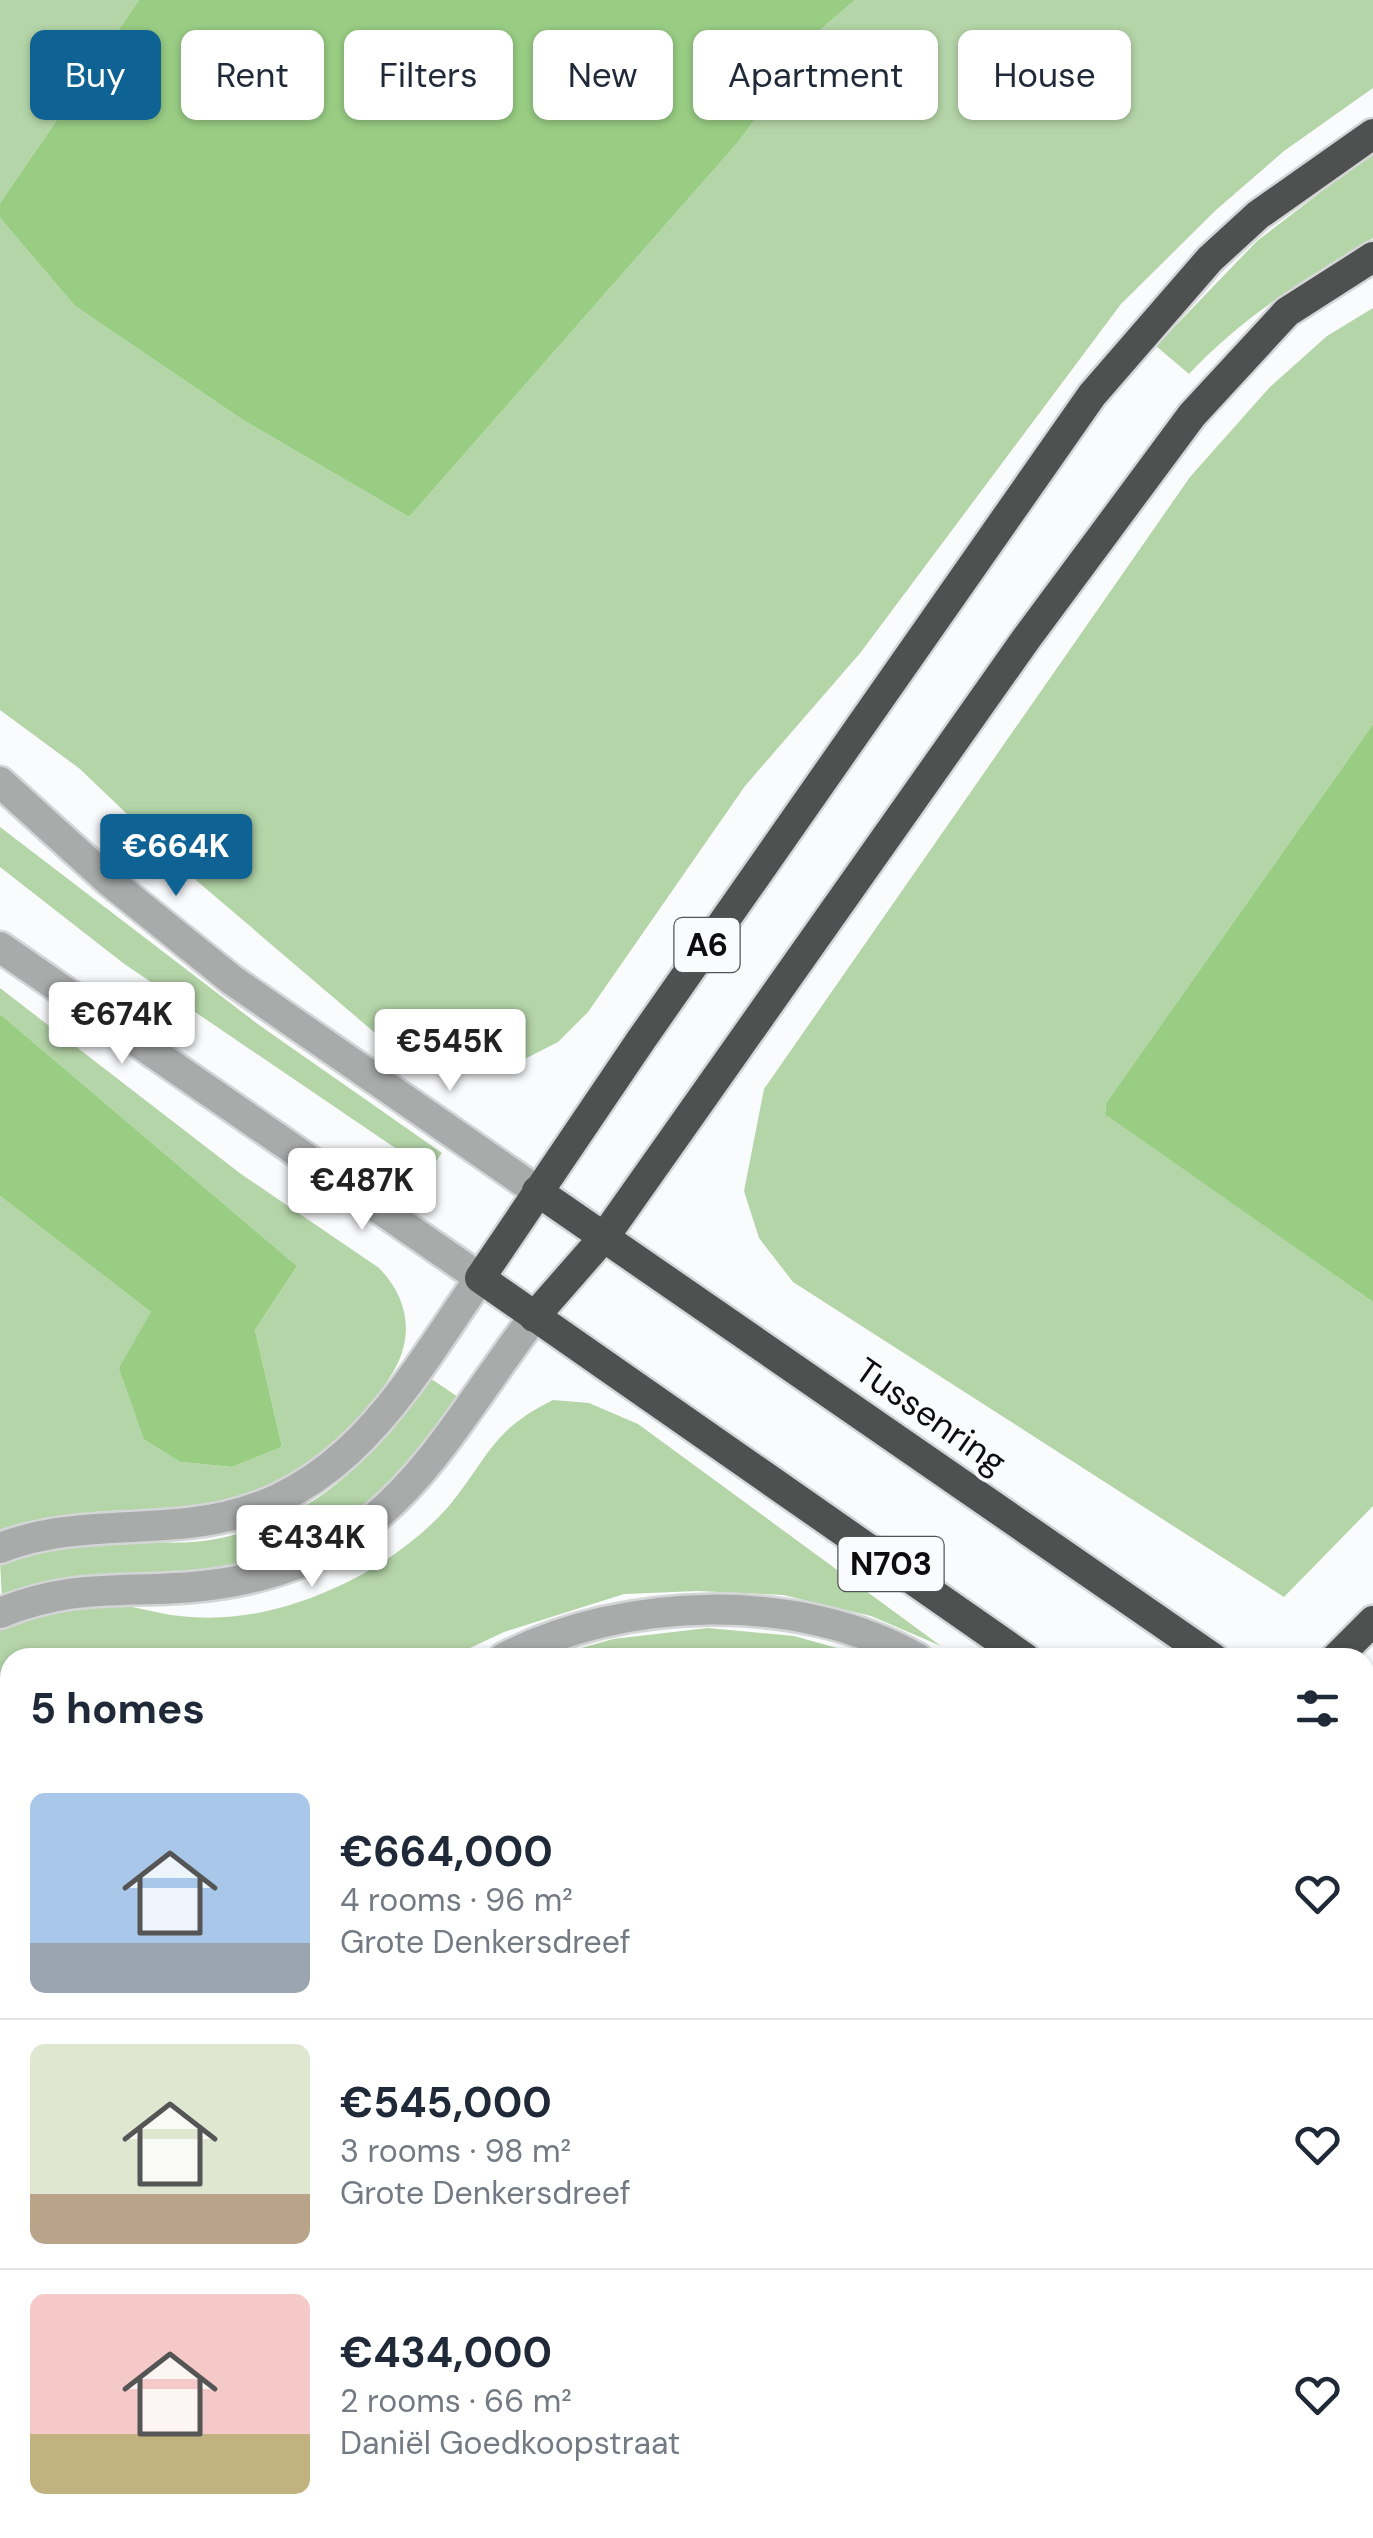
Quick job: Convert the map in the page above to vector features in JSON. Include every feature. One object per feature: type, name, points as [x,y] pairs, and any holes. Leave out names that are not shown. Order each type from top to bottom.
[{"type":"highway","name":"A6","points":[[537,1191],[1092,395],[1210,259],[1258,215],[1373,134]]},
{"type":"highway","name":"A6","points":[[605,1236],[1026,639],[1192,415],[1234,364],[1287,312],[1373,257]]},
{"type":"highway","name":"Tussenring","points":[[537,1191],[1199,1648]]},
{"type":"highway","points":[[480,1278],[537,1191]]},
{"type":"highway","points":[[534,1317],[605,1236]]},
{"type":"highway","name":"N703","points":[[480,1278],[1011,1648]]},
{"type":"highway","points":[[1346,1648],[1373,1620]]},
{"type":"street","points":[[0,782],[108,880],[232,980],[537,1191]]},
{"type":"street","points":[[0,946],[480,1278],[365,1439],[290,1496],[239,1514],[188,1523],[70,1529],[0,1548]]},
{"type":"street","points":[[0,1613],[50,1594],[204,1586],[308,1560],[364,1526],[421,1477],[534,1317]]},
{"type":"street","points":[[523,1648],[589,1624],[656,1612],[688,1612],[787,1614],[850,1628],[895,1648]]},
{"type":"green space","points":[[0,0],[139,0],[118,30],[30,30],[30,120],[57,120],[0,203]]},
{"type":"green space","points":[[139,0],[855,0],[820,30],[693,30],[693,120],[754,120],[409,517],[243,420],[75,306],[0,218],[0,203],[57,120],[161,120],[161,30],[118,30]]},
{"type":"green space","points":[[855,0],[1373,0],[1373,88],[1284,151],[1216,210],[1121,304],[861,652],[745,786],[588,1012],[558,1042],[505,1069],[451,1072],[395,1050],[197,881],[80,769],[0,710],[0,218],[75,306],[243,420],[409,517],[754,120],[938,120],[938,30],[821,29]]},
{"type":"green space","points":[[1373,152],[1373,238],[1253,316],[1189,374],[1156,346],[1257,241]]},
{"type":"green space","points":[[1373,308],[1373,724],[1106,1103],[1105,1113],[1373,1302],[1373,1506],[1284,1597],[793,1282],[759,1238],[744,1191],[764,1089],[1190,477],[1269,388],[1327,336]]},
{"type":"green space","points":[[1373,724],[1373,1302],[1105,1114],[1106,1103]]},
{"type":"green space","points":[[0,827],[259,1025],[442,1153],[429,1171],[123,963],[0,867]]},
{"type":"green space","points":[[0,988],[241,1174],[379,1268],[397,1293],[406,1320],[406,1334],[390,1377],[351,1427],[304,1468],[278,1484],[220,1505],[188,1510],[96,1512],[0,1534],[0,1196],[151,1312],[181,1462],[232,1467],[282,1447],[255,1330],[297,1266],[0,1014]]},
{"type":"green space","points":[[0,1014],[297,1266],[255,1330],[282,1447],[232,1467],[181,1462],[144,1439],[119,1368],[151,1312],[0,1196]]},
{"type":"green space","points":[[430,1378],[461,1399],[403,1470],[372,1499],[305,1544],[266,1560],[223,1571],[174,1577],[90,1575],[45,1583],[2,1597],[0,1562],[26,1554],[91,1541],[197,1542],[280,1519],[310,1503],[363,1460]]},
{"type":"green space","points":[[553,1400],[589,1403],[638,1424],[941,1646],[871,1616],[783,1595],[698,1591],[624,1594],[504,1632],[470,1648],[0,1648],[0,1627],[78,1606],[105,1604],[180,1616],[238,1616],[294,1604],[330,1590],[394,1555],[423,1532],[448,1507],[492,1447],[532,1411]]},
{"type":"green space","points":[[708,1628],[794,1636],[837,1648],[582,1648],[613,1639]]}]
